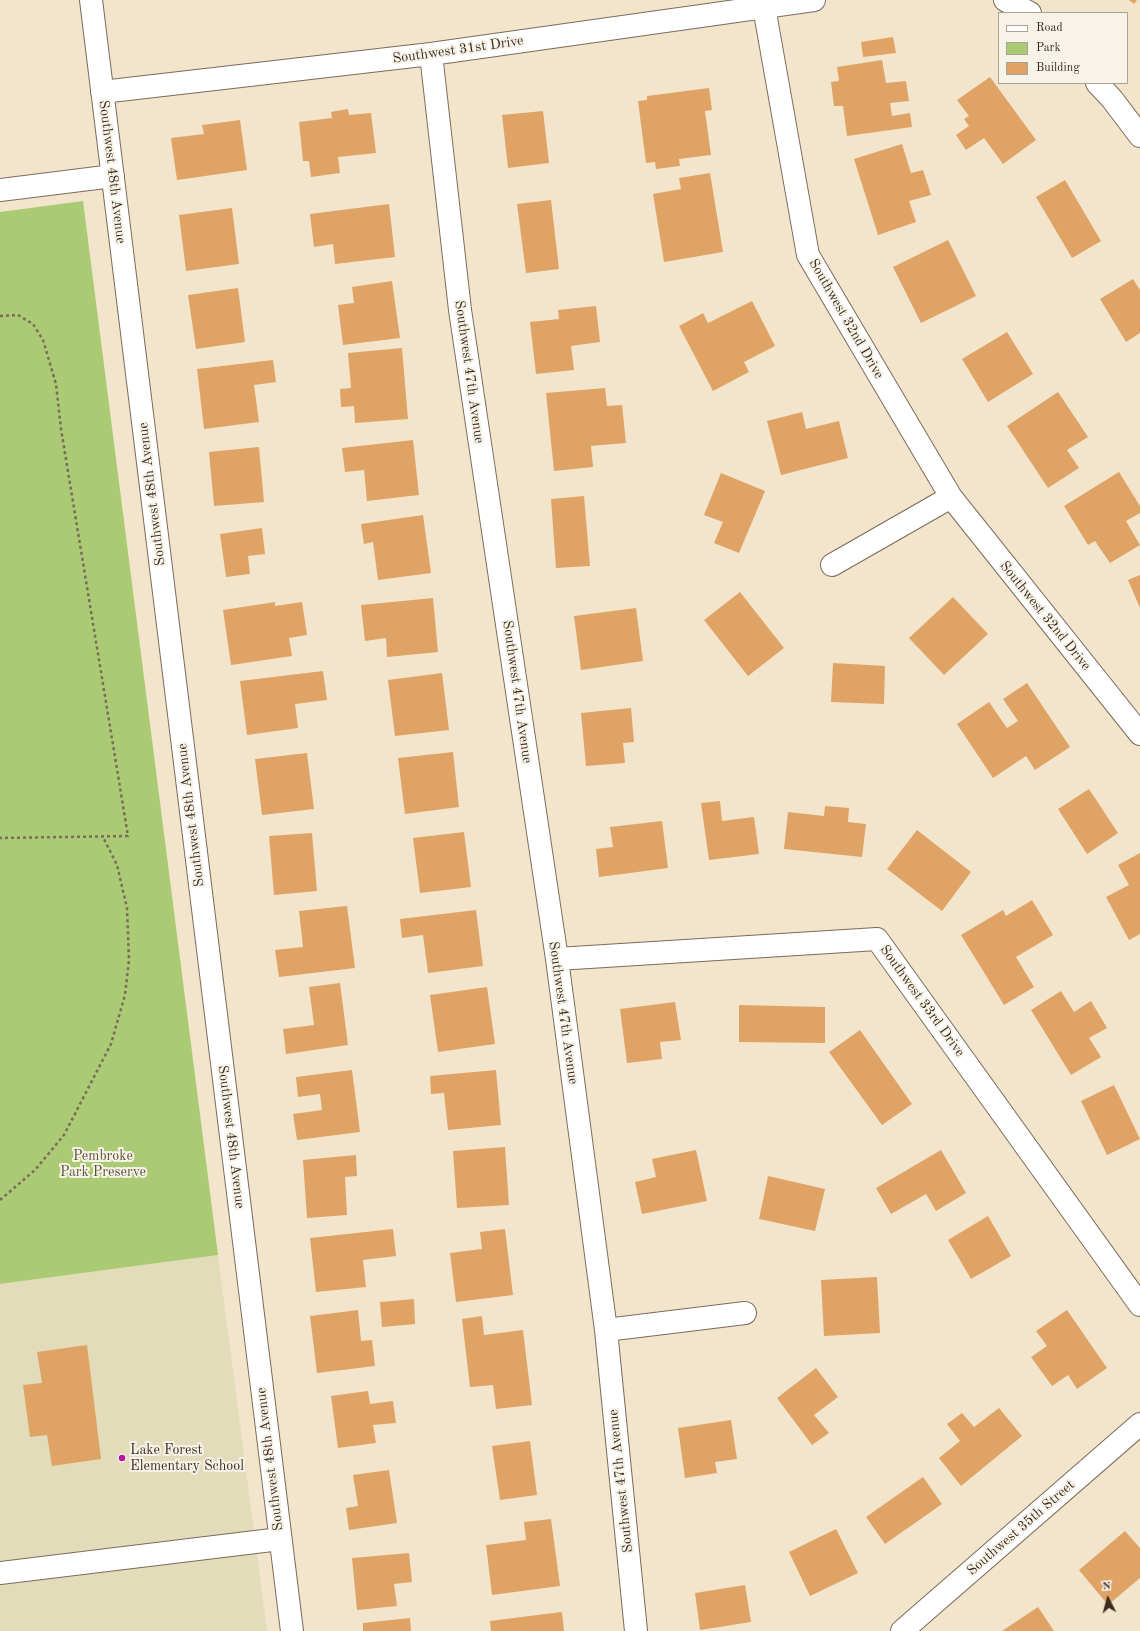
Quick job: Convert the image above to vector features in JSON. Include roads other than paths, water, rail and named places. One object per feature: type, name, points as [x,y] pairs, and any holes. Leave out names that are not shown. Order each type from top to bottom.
[{"type":"street","name":"Southwest 48th Avenue","points":[[91,0],[292,1631]]},
{"type":"street","name":"Southwest 31st Drive","points":[[102,92],[431,54],[814,0]]},
{"type":"street","points":[[1005,0],[1028,12]]},
{"type":"street","name":"Southwest 32nd Drive","points":[[764,7],[808,255],[951,497],[1140,734]]},
{"type":"street","name":"Southwest 47th Avenue","points":[[431,54],[460,310],[556,958],[606,1330],[636,1631]]},
{"type":"street","points":[[1098,84],[1112,99],[1140,136]]},
{"type":"street","points":[[0,190],[113,176]]},
{"type":"street","points":[[832,566],[951,497]]},
{"type":"street","name":"Southwest 33rd Drive","points":[[556,958],[877,939],[1140,1305]]},
{"type":"street","points":[[606,1330],[745,1313]]},
{"type":"street","name":"Southwest 35th Street","points":[[902,1631],[1140,1424]]},
{"type":"street","points":[[0,1573],[280,1539]]},
{"type":"place","name":"Lake Forest Elementary School","points":[[122,1458]]},
{"type":"park label","name":"Pembroke Park Preserve","points":[[103,1164]]}]
